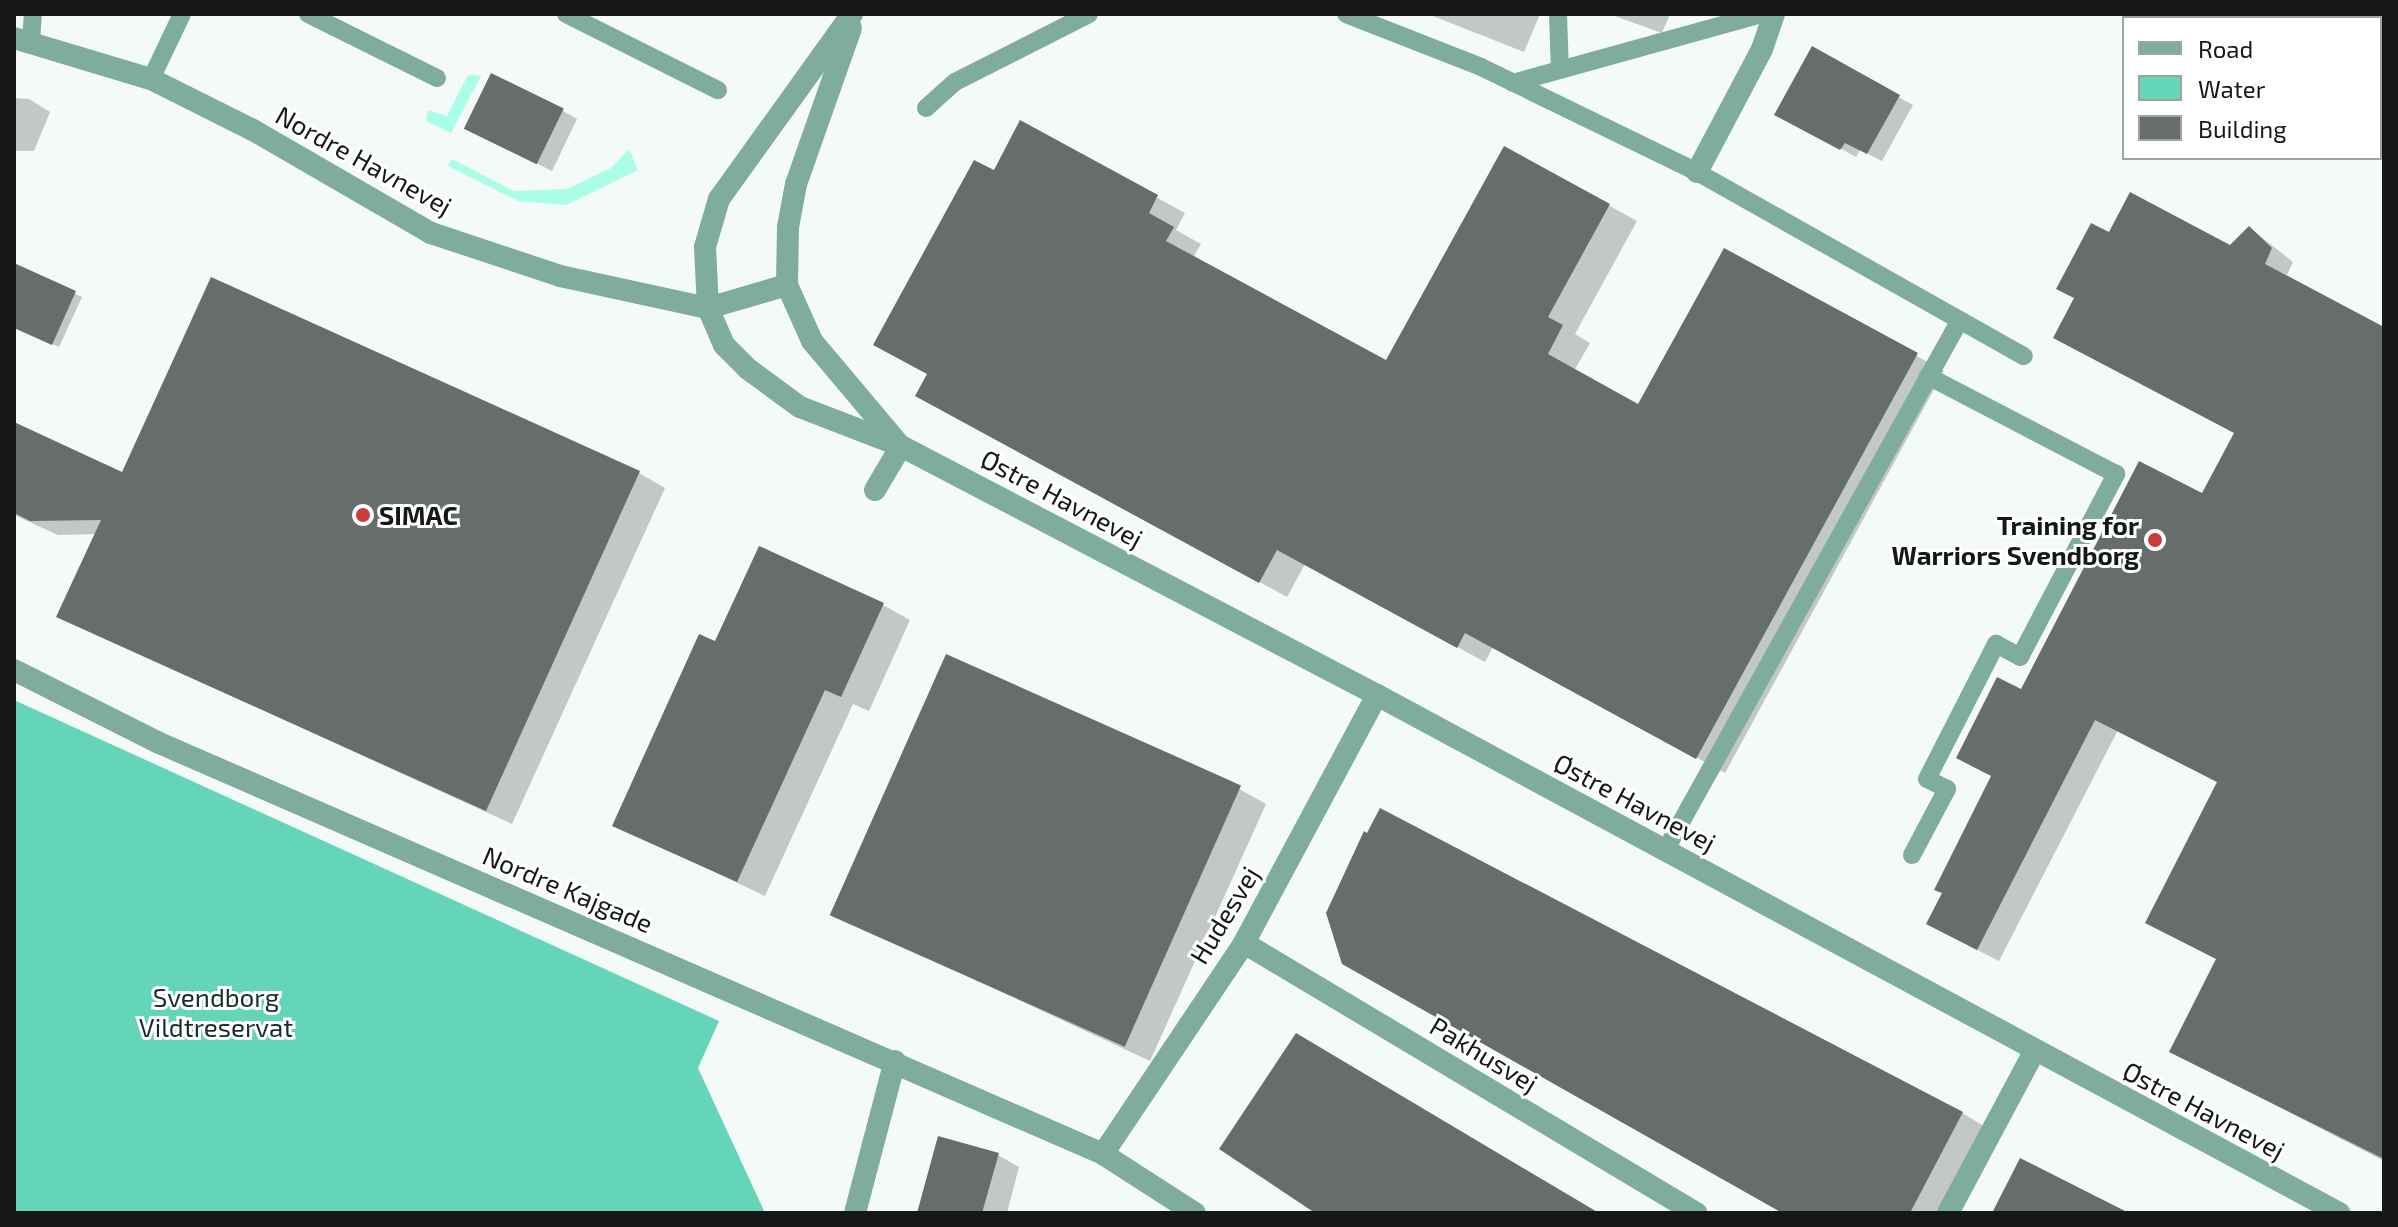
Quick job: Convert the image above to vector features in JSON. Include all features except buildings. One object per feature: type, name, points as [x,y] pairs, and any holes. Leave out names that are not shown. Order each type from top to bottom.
[{"type":"street","name":"Østre Havnevej","points":[[854,14],[796,184],[788,227],[787,285],[812,341],[901,446]]},
{"type":"street","name":"Østre Havnevej","points":[[854,14],[719,199],[705,247],[708,308],[724,345],[774,390],[800,407],[901,446],[1377,695],[2034,1052],[2339,1213]]},
{"type":"street","points":[[1697,172],[1762,49],[1774,14]]},
{"type":"street","name":"Nordre Havnevej","points":[[22,39],[151,79],[253,130],[431,233],[560,276],[708,308],[787,285]]},
{"type":"street","points":[[875,490],[901,446]]},
{"type":"street","name":"Nordre Kajgade","points":[[14,670],[157,742],[1103,1154],[1195,1213]]},
{"type":"street","name":"Hudesvej","points":[[1103,1154],[1244,943],[1377,695]]},
{"type":"street","name":"Pakhusvej","points":[[1244,943],[1696,1213]]},
{"type":"street","points":[[1948,1213],[2034,1052]]},
{"type":"street","points":[[855,1213],[895,1061]]},
{"type":"lane","points":[[22,39],[33,14]]},
{"type":"lane","points":[[151,79],[182,14]]},
{"type":"lane","points":[[308,14],[437,78]]},
{"type":"lane","points":[[566,14],[718,90]]},
{"type":"lane","points":[[926,108],[955,82],[1089,14]]},
{"type":"lane","points":[[1346,14],[1513,83],[1697,172],[2024,356]]},
{"type":"lane","points":[[1558,14],[1560,70]]},
{"type":"lane","points":[[1513,83],[1722,19],[1761,14]]},
{"type":"lane","points":[[1665,851],[1960,320]]},
{"type":"lane","points":[[1912,855],[1947,789],[1927,779],[1996,644],[2020,657],[2116,474],[1928,376]]},
{"type":"shaded area","points":[[468,75],[481,76],[451,133],[426,121],[428,110],[447,116]]},
{"type":"shaded area","points":[[629,149],[638,170],[566,205],[518,201],[448,166],[452,159],[514,191],[567,189],[611,168]]},
{"type":"water","name":"Svendborg Vildtreservat","points":[[14,700],[719,1021],[698,1068],[765,1213],[14,1213]]},
{"type":"place","name":"SIMAC","points":[[363,515]]},
{"type":"place","name":"Training for Warriors Svendborg","points":[[2155,540]]}]
